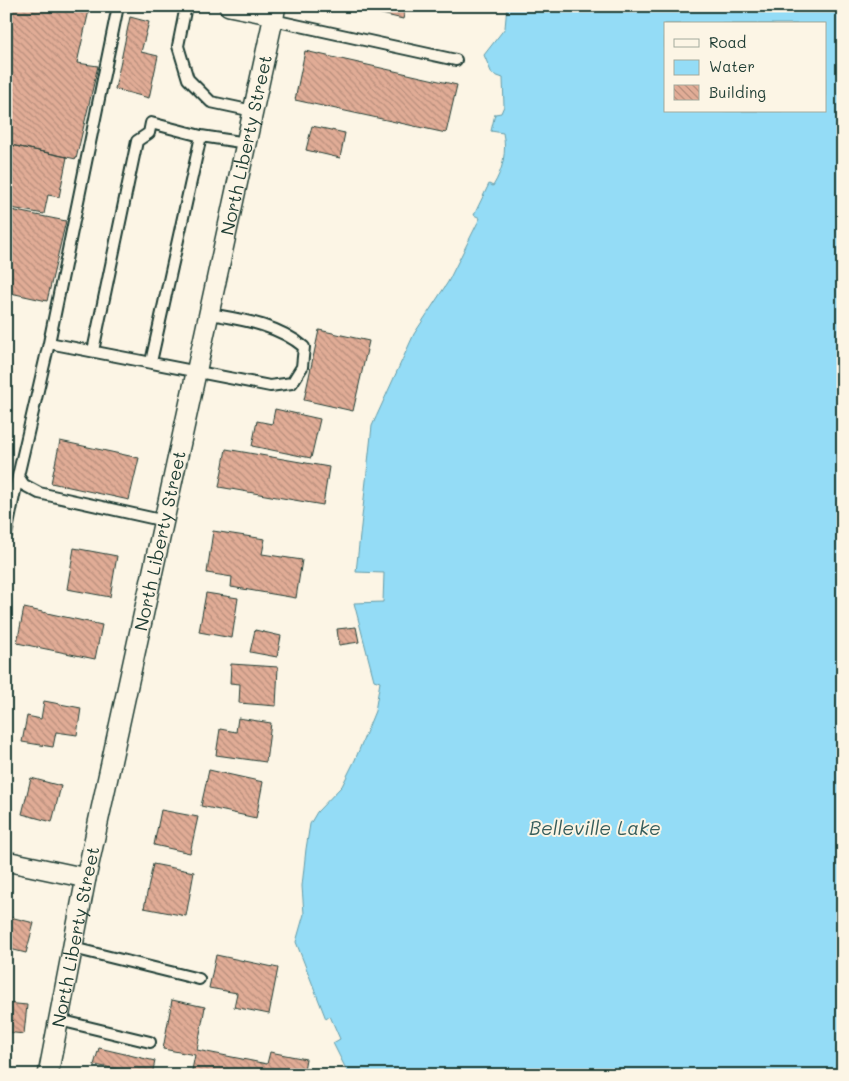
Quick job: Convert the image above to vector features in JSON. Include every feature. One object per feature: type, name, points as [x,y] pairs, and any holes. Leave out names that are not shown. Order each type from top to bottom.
[{"type":"street","points":[[229,6],[274,14]]},
{"type":"street","name":"North Liberty Street","points":[[48,1075],[86,878],[274,14]]},
{"type":"street","points":[[6,861],[86,878]]},
{"type":"lane","points":[[6,535],[49,342],[118,6]]},
{"type":"lane","points":[[186,6],[178,46],[188,79],[212,102],[253,111]]},
{"type":"lane","points":[[274,14],[456,60]]},
{"type":"lane","points":[[93,351],[137,142],[149,133],[151,123],[201,136],[247,143]]},
{"type":"lane","points":[[151,362],[201,136]]},
{"type":"lane","points":[[49,342],[198,370],[270,386],[292,383],[302,366],[304,347],[290,335],[273,328],[210,314]]},
{"type":"lane","points":[[18,476],[24,485],[39,493],[165,521]]},
{"type":"lane","points":[[72,948],[200,978]]},
{"type":"lane","points":[[59,1020],[150,1042]]},
{"type":"water","name":"Belleville Lake","points":[[507,6],[843,6],[843,1075],[349,1075],[333,1043],[340,1039],[330,1016],[326,1019],[296,942],[304,914],[302,886],[310,824],[317,812],[342,786],[355,760],[375,711],[380,682],[374,680],[354,603],[383,602],[384,573],[356,572],[372,426],[414,334],[448,282],[480,218],[474,215],[489,184],[493,186],[502,167],[505,147],[503,133],[491,131],[495,114],[501,113],[504,106],[503,78],[492,74],[484,55],[505,28]]},
{"type":"building","points":[[6,6],[90,6],[77,63],[98,66],[76,159],[6,144]]},
{"type":"building","points":[[347,6],[406,6],[403,19]]},
{"type":"building","points":[[130,17],[149,22],[141,52],[158,56],[149,98],[115,89]]},
{"type":"building","points":[[305,51],[457,85],[446,133],[295,100]]},
{"type":"building","points":[[312,126],[345,133],[340,158],[306,150]]},
{"type":"building","points":[[6,144],[67,157],[59,197],[48,195],[44,214],[6,207]]},
{"type":"building","points":[[6,209],[66,221],[47,301],[6,292]]},
{"type":"building","points":[[319,330],[369,341],[353,411],[304,400]]},
{"type":"building","points":[[275,409],[320,419],[311,458],[252,446],[257,421],[272,424]]},
{"type":"building","points":[[60,441],[139,458],[129,500],[51,483]]},
{"type":"building","points":[[226,449],[329,467],[323,505],[219,487]]},
{"type":"building","points":[[213,531],[265,539],[262,554],[302,560],[296,598],[231,587],[232,577],[207,573]]},
{"type":"building","points":[[74,548],[117,556],[110,597],[67,589]]},
{"type":"building","points":[[206,593],[238,598],[232,638],[199,632]]},
{"type":"building","points":[[24,608],[102,625],[95,659],[17,643]]},
{"type":"building","points":[[356,627],[359,642],[339,645],[337,629]]},
{"type":"building","points":[[255,630],[281,636],[277,657],[250,652]]},
{"type":"building","points":[[231,664],[278,667],[276,706],[239,703],[240,684],[230,683]]},
{"type":"building","points":[[44,701],[81,708],[77,735],[56,732],[53,747],[22,742],[27,716],[41,719]]},
{"type":"building","points":[[238,718],[271,723],[266,762],[216,755],[220,729],[236,732]]},
{"type":"building","points":[[209,770],[263,782],[256,818],[201,806]]},
{"type":"building","points":[[31,778],[61,786],[52,822],[22,814]]},
{"type":"building","points":[[161,810],[198,817],[190,853],[154,845]]},
{"type":"building","points":[[153,864],[194,872],[186,916],[144,908]]},
{"type":"building","points":[[6,916],[34,923],[26,953],[6,948]]},
{"type":"building","points":[[216,955],[278,968],[269,1014],[234,1007],[237,993],[209,988]]},
{"type":"building","points":[[172,1000],[205,1007],[197,1050],[267,1064],[270,1052],[306,1059],[303,1075],[191,1075],[195,1055],[163,1049]]},
{"type":"building","points":[[6,1003],[27,1005],[24,1034],[6,1032]]},
{"type":"building","points":[[99,1048],[155,1061],[152,1075],[94,1065]]},
{"type":"building","points":[[6,1059],[12,1061],[9,1075],[6,1075]]}]
